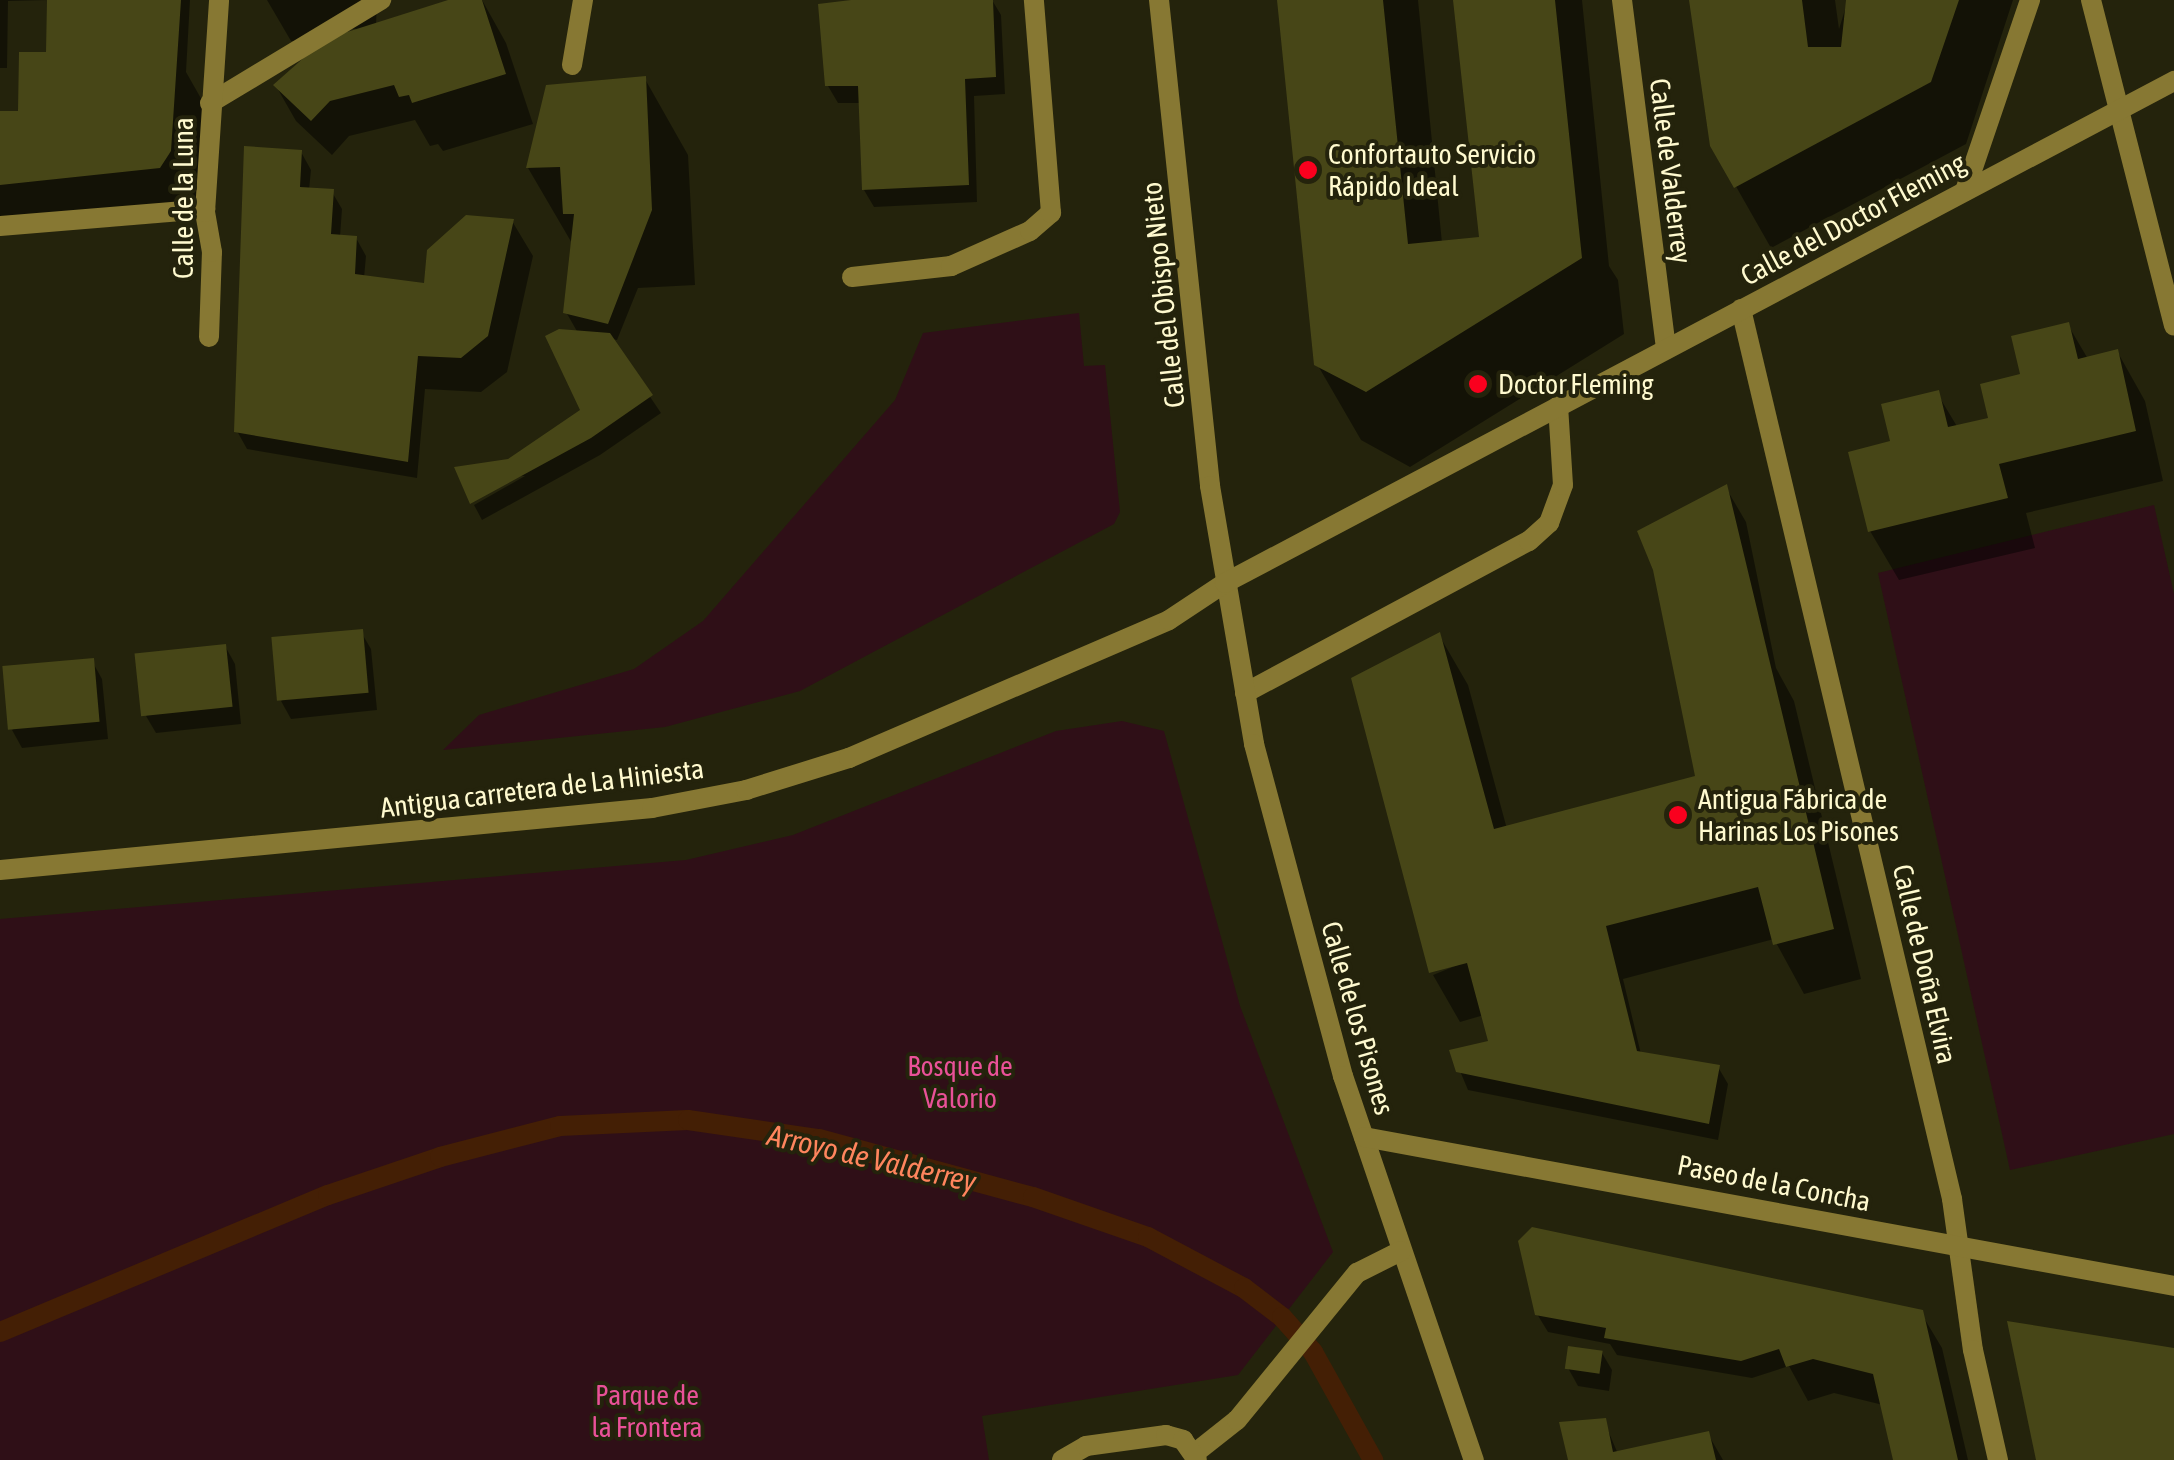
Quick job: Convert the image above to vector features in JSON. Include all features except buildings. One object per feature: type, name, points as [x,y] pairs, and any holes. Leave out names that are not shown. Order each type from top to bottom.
[{"type":"street","name":"Calle de la Luna","points":[[209,337],[212,252],[205,208],[220,0]]},
{"type":"street","points":[[210,103],[381,0]]},
{"type":"street","points":[[572,65],[583,0]]},
{"type":"street","points":[[852,277],[958,264],[1030,231],[1051,213],[1034,0]]},
{"type":"street","name":"Calle del Obispo Nieto","points":[[1160,0],[1210,486],[1226,582]]},
{"type":"street","name":"Calle de Valderrey","points":[[1622,0],[1666,349]]},
{"type":"street","points":[[1964,191],[2030,0]]},
{"type":"street","points":[[2091,0],[2122,108],[2174,326]]},
{"type":"street","name":"Calle del Doctor Fleming","points":[[1226,582],[2174,80]]},
{"type":"street","points":[[0,226],[205,208]]},
{"type":"street","name":"Calle de Doña Elvira","points":[[1741,309],[1959,1245],[1972,1350],[1998,1460]]},
{"type":"street","points":[[1245,693],[1529,541],[1549,522],[1563,486],[1558,406]]},
{"type":"street","name":"Calle de los Pisones","points":[[1226,582],[1245,693],[1364,1138],[1474,1460]]},
{"type":"street","name":"Antigua carretera de La Hiniesta","points":[[0,870],[578,816],[746,790],[849,758],[962,712],[1142,634],[1226,582]]},
{"type":"street","name":"Paseo de la Concha","points":[[1364,1138],[2174,1286]]},
{"type":"street","points":[[1062,1460],[1086,1446],[1166,1435],[1196,1457],[1268,1385],[1348,1282],[1380,1258],[1401,1252]]},
{"type":"green space","points":[[1079,313],[1084,366],[1105,365],[1120,512],[1114,524],[800,691],[665,727],[443,750],[479,715],[634,669],[703,621],[895,400],[923,333]]},
{"type":"green space","points":[[2154,505],[2174,594],[2174,1134],[2010,1170],[1878,573]]},
{"type":"green space","name":"Bosque de Valorio","points":[[1122,721],[1164,731],[1240,1006],[1333,1252],[1238,1375],[982,1416],[989,1460],[0,1460],[0,919],[686,860],[793,835],[1056,731]]},
{"type":"waterway","name":"Arroyo de Valderrey","points":[[0,1332],[328,1195],[440,1157],[560,1126],[688,1120],[819,1139],[1033,1197],[1148,1237],[1244,1288],[1282,1317],[1313,1352],[1373,1460]]},
{"type":"place","name":"Confortauto Servicio Rápido Ideal","points":[[1308,170]]},
{"type":"place","name":"Doctor Fleming","points":[[1478,384]]},
{"type":"place","name":"Antigua Fábrica de Harinas Los Pisones","points":[[1678,815]]},
{"type":"park label","name":"Parque de la Frontera","points":[[647,1411]]}]
